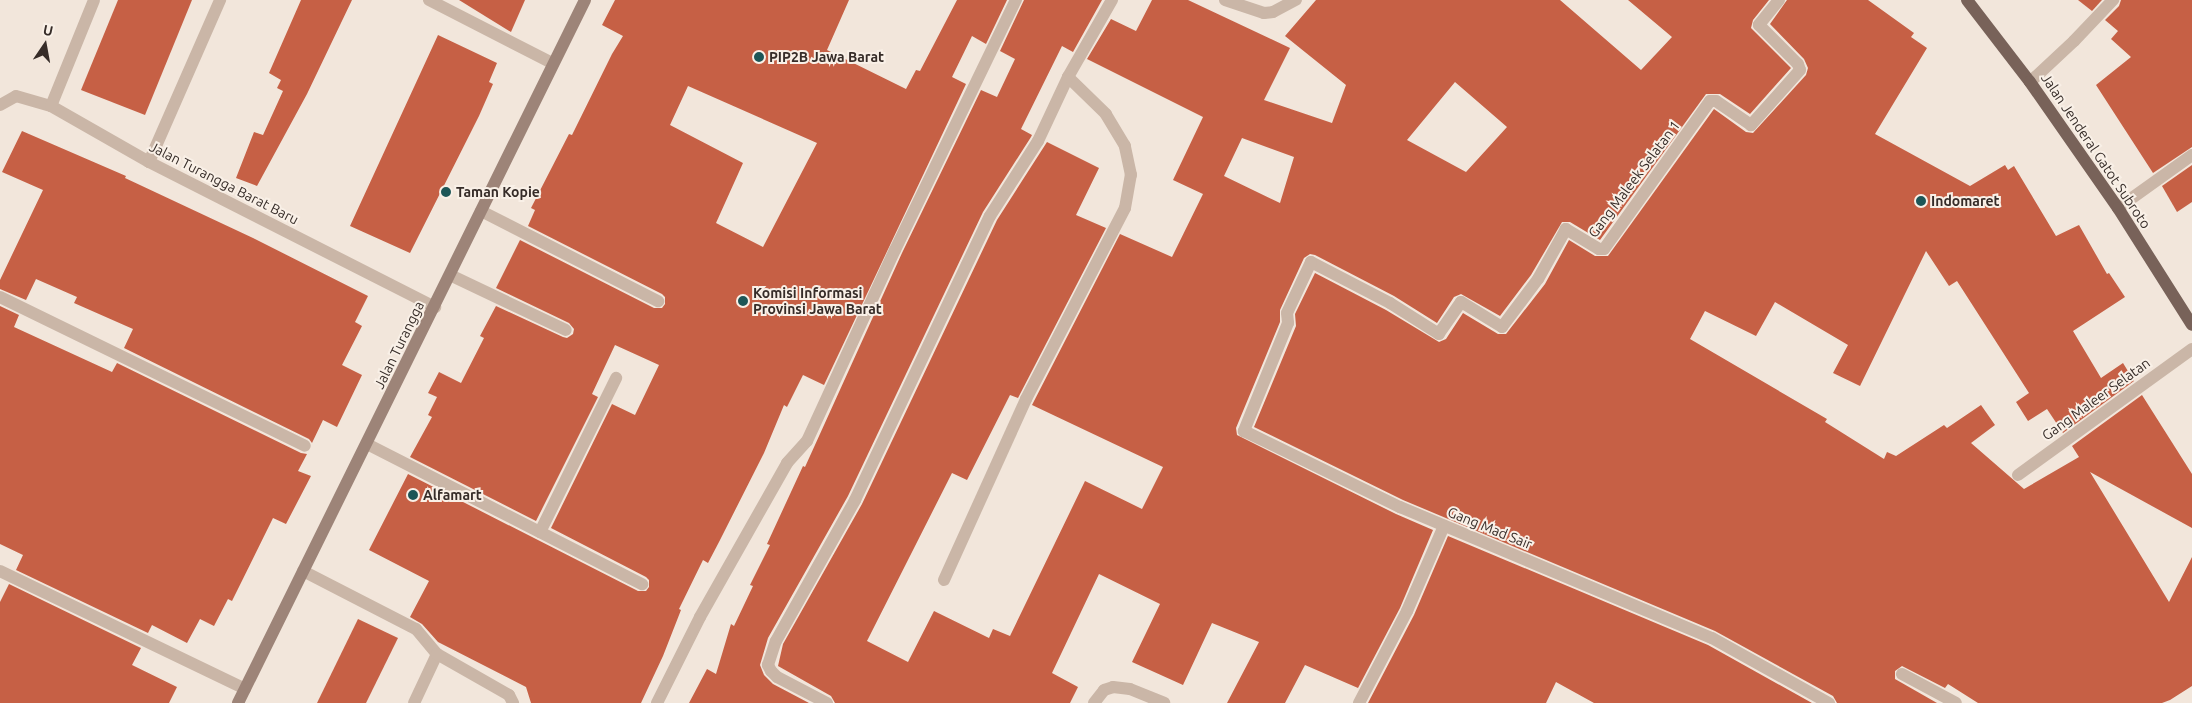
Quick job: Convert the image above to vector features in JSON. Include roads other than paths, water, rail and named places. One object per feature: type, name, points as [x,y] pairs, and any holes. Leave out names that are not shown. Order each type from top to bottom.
[{"type":"main road","name":"Jalan Turangga","points":[[238,703],[435,307],[552,63],[585,0]]},
{"type":"main road","name":"Jalan Jenderal Gatot Subroto","points":[[1967,0],[2030,82],[2118,208],[2192,325]]},
{"type":"street","points":[[51,106],[94,0]]},
{"type":"street","points":[[150,162],[220,0]]},
{"type":"street","points":[[429,0],[552,63]]},
{"type":"street","points":[[657,703],[700,617],[787,463],[807,442],[899,242],[1016,0]]},
{"type":"street","points":[[827,703],[777,678],[771,671],[768,665],[776,641],[856,500],[990,216],[1038,141],[1068,77],[1112,0]]},
{"type":"street","points":[[1225,0],[1264,13],[1273,12],[1296,0]]},
{"type":"street","name":"Gang Maleek Selatan 1","points":[[1288,323],[1287,313],[1311,262],[1390,303],[1439,334],[1461,302],[1502,327],[1538,278],[1566,229],[1600,249],[1604,249],[1710,101],[1716,101],[1752,125],[1800,70],[1798,64],[1759,25],[1779,0]]},
{"type":"street","points":[[2030,82],[2074,41],[2113,0]]},
{"type":"street","points":[[944,580],[1026,399],[1125,208],[1131,175],[1125,146],[1106,114],[1068,77]]},
{"type":"street","name":"Jalan Turangga Barat Baru","points":[[0,106],[16,96],[51,106],[150,162],[435,307]]},
{"type":"street","points":[[2118,208],[2192,155]]},
{"type":"street","points":[[481,211],[658,301]]},
{"type":"street","points":[[450,274],[566,330]]},
{"type":"street","points":[[0,297],[305,446]]},
{"type":"street","name":"Gang Mad Sair","points":[[1288,323],[1246,422],[1246,433],[1444,526],[1712,638],[1829,703]]},
{"type":"street","name":"Gang Maleer Selatan","points":[[2018,475],[2192,349]]},
{"type":"street","points":[[540,532],[616,378]]},
{"type":"street","points":[[367,444],[642,584]]},
{"type":"street","points":[[1359,703],[1407,611],[1444,526]]},
{"type":"street","points":[[0,571],[245,689]]},
{"type":"street","points":[[303,571],[416,629],[437,654],[509,696],[514,703]]},
{"type":"street","points":[[414,703],[437,654]]},
{"type":"street","points":[[1902,674],[1956,703]]},
{"type":"street","points":[[1094,703],[1104,690],[1113,687],[1130,689],[1164,703]]},
{"type":"place","name":"PIP2B Jawa Barat","points":[[759,57]]},
{"type":"place","name":"Taman Kopie","points":[[446,192]]},
{"type":"place","name":"Indomaret","points":[[1921,201]]},
{"type":"place","name":"Komisi Informasi Provinsi Jawa Barat","points":[[743,301]]},
{"type":"place","name":"Alfamart","points":[[413,495]]}]
